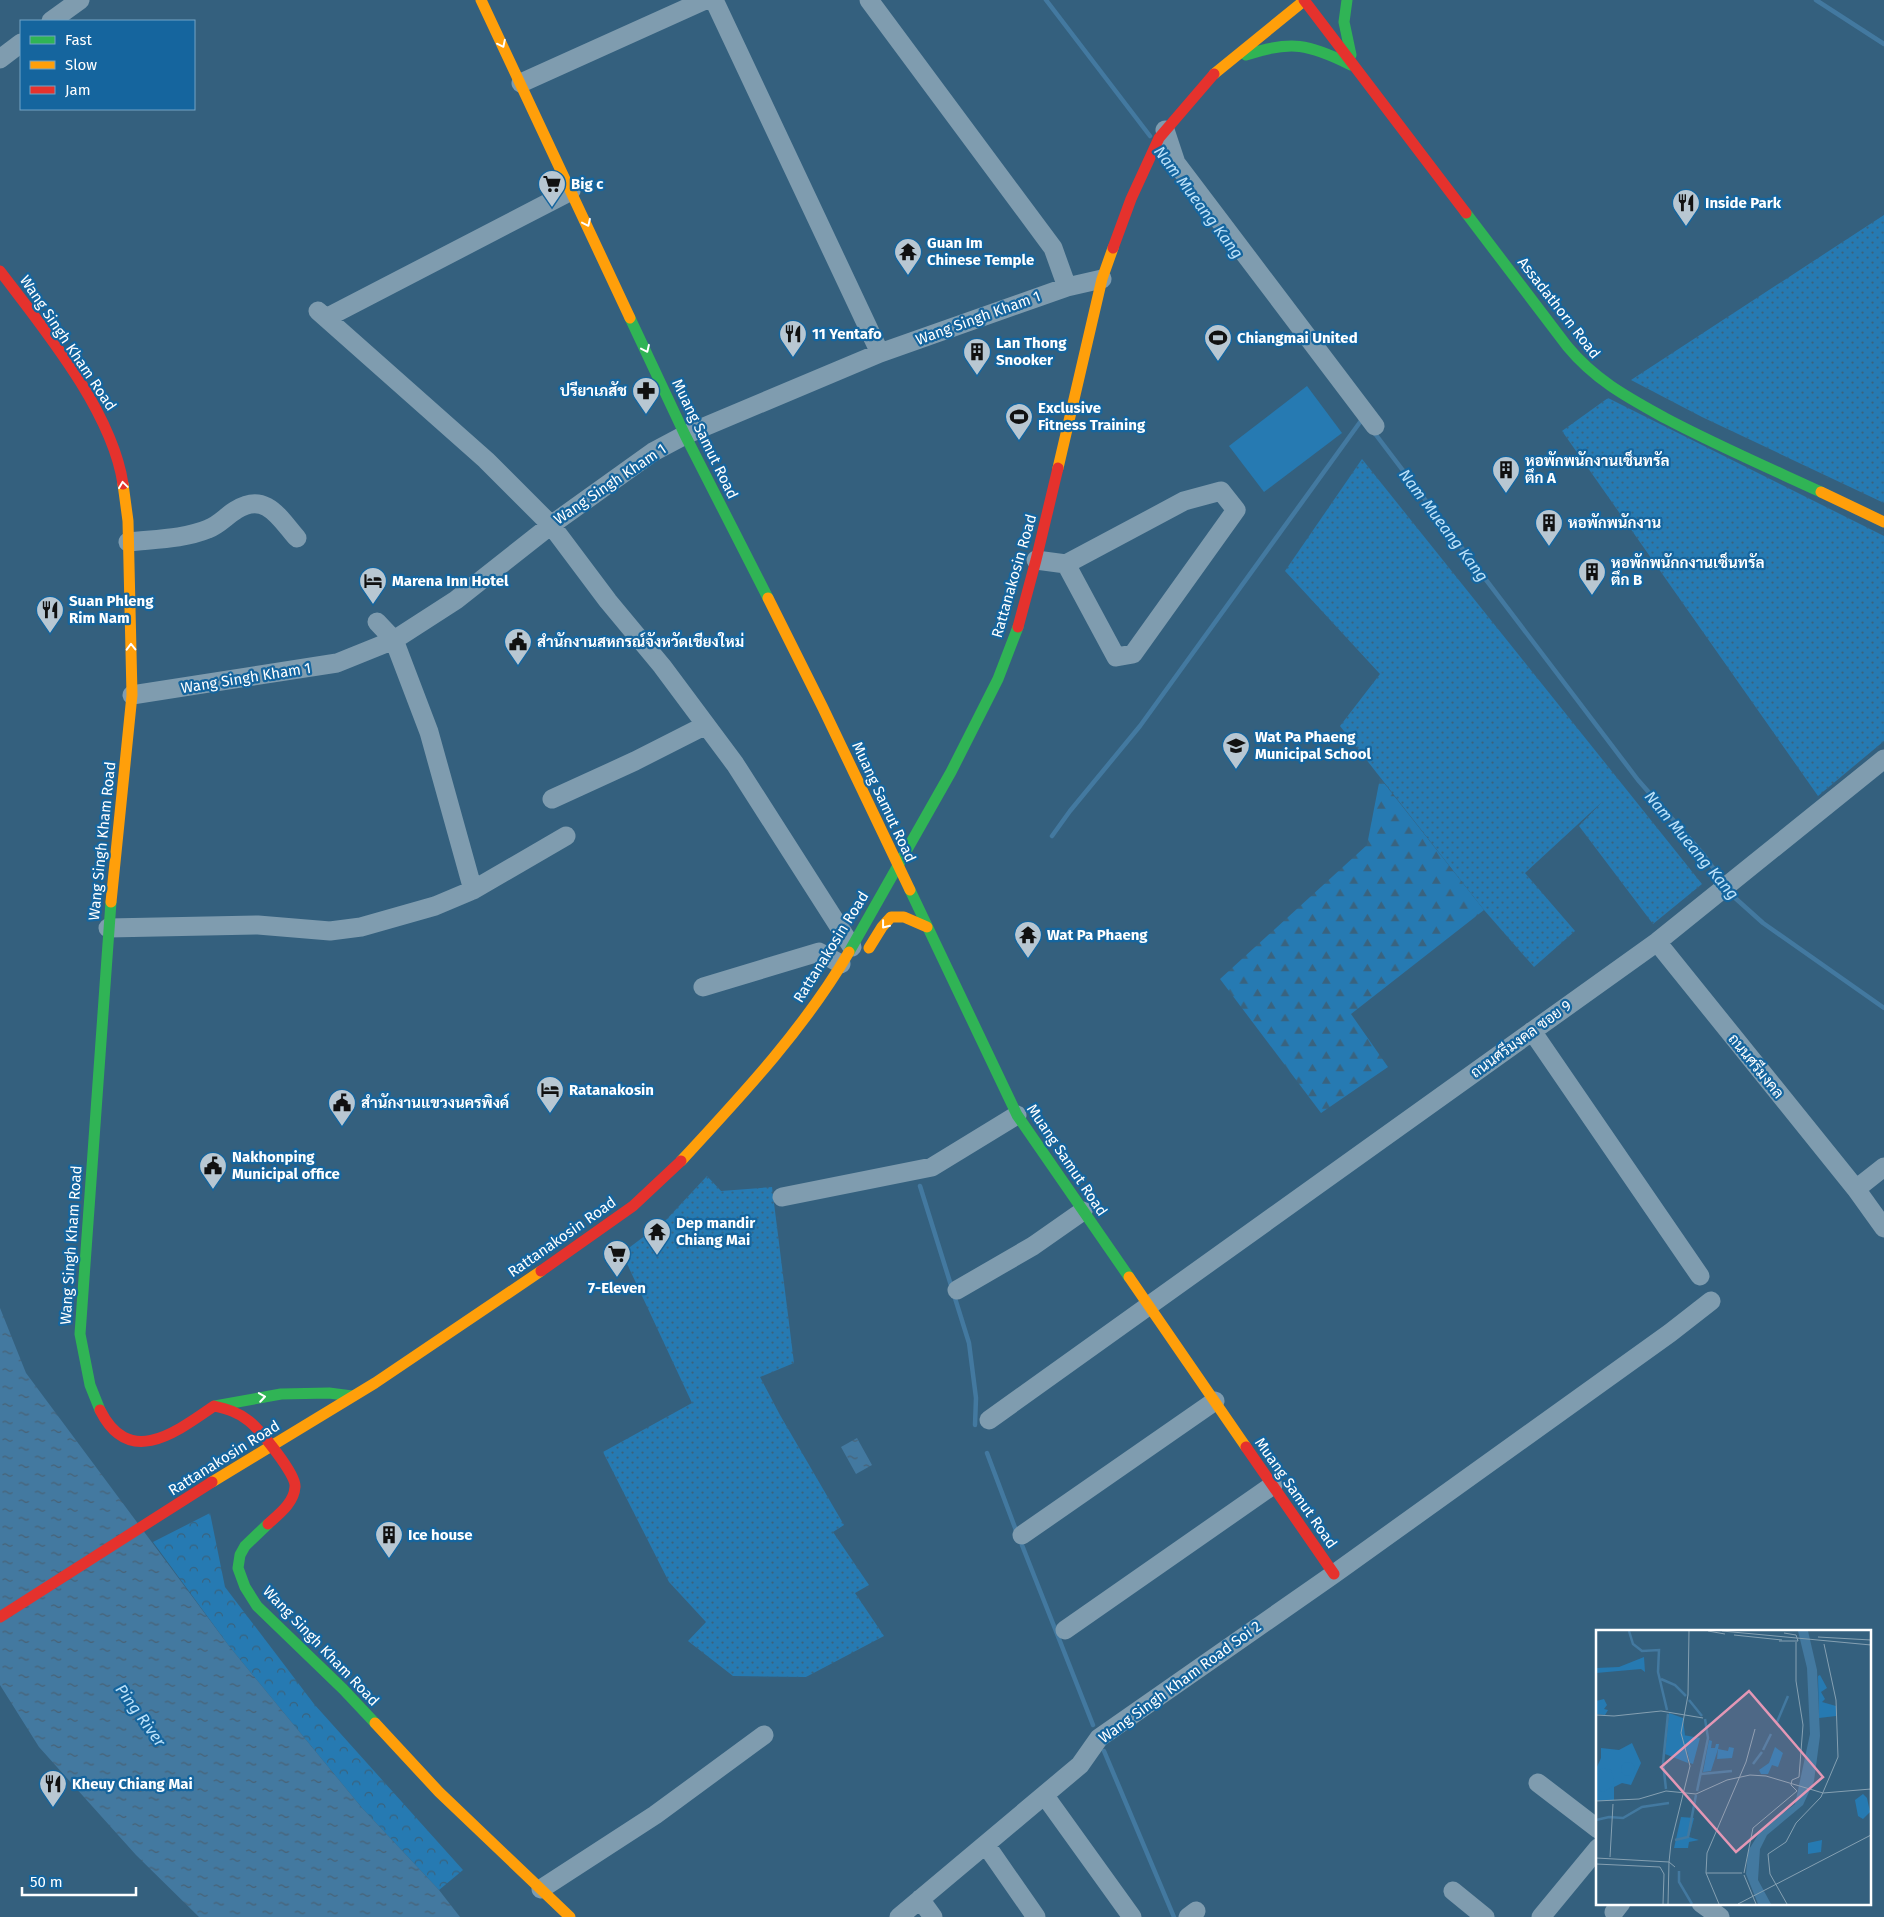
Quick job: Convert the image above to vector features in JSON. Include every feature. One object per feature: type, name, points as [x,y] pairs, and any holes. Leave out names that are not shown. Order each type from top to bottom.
[{"type":"street","name":"Muang Samut Road","points":[[481,0],[685,435],[874,812],[1017,1115],[1334,1574]]},
{"type":"street","points":[[521,83],[705,0]]},
{"type":"street","points":[[714,0],[880,353]]},
{"type":"street","points":[[869,0],[1053,248],[1067,287]]},
{"type":"street","name":"Assadathorn Road","points":[[1305,0],[1580,363],[1614,389],[1688,430],[1884,522]]},
{"type":"street","name":"Rattanakosin Road","points":[[0,1618],[249,1458],[383,1378],[633,1206],[681,1162],[758,1077],[846,968],[858,952],[898,866],[950,772],[998,679],[1021,618],[1102,279],[1133,194],[1162,134],[1223,66],[1305,0]]},
{"type":"street","points":[[1347,0],[1344,22],[1349,48],[1356,68]]},
{"type":"street","points":[[52,20],[77,1]]},
{"type":"street","points":[[0,59],[20,44]]},
{"type":"street","points":[[1223,66],[1261,50],[1284,44],[1314,48],[1356,68]]},
{"type":"street","points":[[1162,134],[1176,163],[1375,426]]},
{"type":"street","points":[[572,191],[322,314],[486,460],[551,525],[608,601],[662,666],[735,764],[858,952],[887,920],[893,916],[903,916],[927,927]]},
{"type":"street","name":"Wang Singh Kham Road","points":[[0,271],[75,375],[104,424],[121,472],[128,522],[132,695],[108,928],[80,1334],[86,1375],[92,1393],[113,1430],[123,1439],[135,1442],[147,1442],[162,1436],[214,1406],[232,1410],[250,1422],[270,1445],[294,1478],[296,1485],[294,1494],[286,1507],[245,1546],[240,1555],[238,1568],[245,1587],[257,1606],[343,1690],[439,1792],[570,1917]]},
{"type":"street","name":"Wang Singh Kham 1","points":[[132,695],[337,663],[394,640],[456,600],[551,525],[654,452],[685,435],[880,353],[1067,287],[1102,279]]},
{"type":"street","points":[[1036,560],[1066,564],[1184,501],[1221,491],[1236,510],[1132,654],[1116,657],[1066,564]]},
{"type":"street","points":[[128,542],[169,538],[206,530],[218,525],[245,505],[257,504],[268,506],[297,538]]},
{"type":"street","points":[[378,622],[394,640],[429,732],[473,890]]},
{"type":"street","points":[[552,799],[636,761],[706,725]]},
{"type":"street","name":"ถนนศรีมงคล ซอย 9","points":[[989,1420],[1657,942],[1884,759]]},
{"type":"street","points":[[108,928],[258,925],[330,931],[361,927],[435,906],[473,890],[566,836]]},
{"type":"street","name":"ถนนศรีมงคล","points":[[1657,942],[1856,1189],[1884,1228]]},
{"type":"street","points":[[703,987],[819,952],[846,968]]},
{"type":"street","points":[[1532,1031],[1700,1276]]},
{"type":"street","points":[[782,1197],[932,1167],[1017,1115]]},
{"type":"street","points":[[1856,1189],[1884,1167]]},
{"type":"street","points":[[957,1290],[1033,1246],[1083,1211]]},
{"type":"street","name":"Wang Singh Kham Road Soi 2","points":[[899,1917],[1080,1765],[1099,1738],[1334,1574],[1711,1302]]},
{"type":"street","points":[[214,1406],[281,1394],[329,1393],[352,1396]]},
{"type":"street","points":[[1022,1535],[1214,1401]]},
{"type":"street","points":[[1065,1630],[1273,1486]]},
{"type":"street","points":[[541,1889],[655,1816],[764,1735]]},
{"type":"street","points":[[1538,1783],[1596,1827]]},
{"type":"street","points":[[1045,1796],[1132,1917]]},
{"type":"street","points":[[986,1845],[1036,1917]]},
{"type":"street","points":[[1541,1917],[1596,1850]]},
{"type":"street","points":[[1453,1891],[1485,1917]]},
{"type":"street","points":[[920,1900],[933,1917]]},
{"type":"street","points":[[1702,1904],[1720,1917]]},
{"type":"green space","points":[[1884,215],[1884,503],[1702,417],[1631,380]]},
{"type":"green space","points":[[1307,386],[1342,433],[1264,492],[1229,446]]},
{"type":"green space","points":[[1608,398],[1884,536],[1884,741],[1818,796],[1562,431]]},
{"type":"green space","points":[[1362,459],[1702,884],[1653,924],[1579,826],[1602,802],[1525,873],[1575,931],[1534,967],[1484,910],[1340,726],[1380,674],[1285,571]]},
{"type":"green space","points":[[1380,778],[1484,910],[1351,1014],[1388,1067],[1321,1113],[1220,979],[1367,845]]},
{"type":"green space","points":[[707,1176],[721,1191],[772,1187],[794,1363],[760,1377],[844,1525],[833,1532],[869,1585],[855,1593],[884,1636],[806,1677],[733,1676],[688,1641],[706,1622],[669,1582],[603,1452],[692,1403],[622,1253],[666,1220]]},
{"type":"green space","points":[[210,1513],[225,1587],[314,1704],[463,1870],[439,1890],[362,1808],[229,1646],[153,1542]]},
{"type":"water","name":"Ping River","points":[[0,1308],[26,1373],[229,1646],[362,1808],[439,1890],[460,1917],[199,1917],[136,1855],[39,1747],[0,1685]]},
{"type":"water","points":[[857,1438],[872,1465],[856,1474],[841,1447]]},
{"type":"waterway","name":"Nam Mueang Kang","points":[[1046,0],[1150,136]]},
{"type":"waterway","points":[[1816,0],[1884,44]]},
{"type":"waterway","points":[[1052,836],[1070,811],[1140,726],[1363,418]]},
{"type":"waterway","name":"Nam Mueang Kang","points":[[1373,431],[1638,780],[1703,854],[1724,883]]},
{"type":"waterway","name":"Nam Mueang Kang","points":[[1729,889],[1734,897],[1763,923],[1884,1008]]},
{"type":"waterway","points":[[920,1186],[969,1343],[976,1398],[975,1425]]},
{"type":"waterway","points":[[987,1453],[1017,1533]]},
{"type":"waterway","points":[[1020,1540],[1093,1725]]},
{"type":"waterway","points":[[1104,1751],[1174,1917]]},
{"type":"traffic: fast","points":[[1347,0],[1344,22],[1351,55]]},
{"type":"traffic: fast","points":[[1246,55],[1275,47],[1300,46],[1323,52],[1351,65]]},
{"type":"traffic: fast","points":[[1466,213],[1567,346],[1600,378],[1638,403],[1684,428],[1821,492]]},
{"type":"traffic: fast","points":[[630,318],[685,435],[768,598]]},
{"type":"traffic: fast","points":[[849,952],[951,772],[998,679],[1018,627]]},
{"type":"traffic: fast","points":[[910,890],[1017,1115],[1129,1277]]},
{"type":"traffic: fast","points":[[100,1410],[90,1385],[80,1334],[111,902]]},
{"type":"traffic: fast","points":[[215,1406],[281,1394],[329,1393],[352,1396]]},
{"type":"traffic: fast","points":[[268,1524],[245,1546],[240,1555],[238,1568],[245,1587],[257,1606],[343,1689],[375,1723]]},
{"type":"traffic: slow","points":[[481,0],[630,318]]},
{"type":"traffic: slow","points":[[1214,74],[1305,0]]},
{"type":"traffic: slow","points":[[1058,468],[1102,279],[1113,248]]},
{"type":"traffic: slow","points":[[111,902],[132,695],[128,521],[123,484]]},
{"type":"traffic: slow","points":[[1821,492],[1884,522]]},
{"type":"traffic: slow","points":[[768,598],[910,890]]},
{"type":"traffic: slow","points":[[869,948],[882,927],[891,917],[904,917],[927,927]]},
{"type":"traffic: slow","points":[[681,1161],[792,1035],[849,952]]},
{"type":"traffic: slow","points":[[212,1482],[375,1383],[541,1271]]},
{"type":"traffic: slow","points":[[1129,1277],[1246,1447]]},
{"type":"traffic: slow","points":[[375,1723],[439,1792],[570,1917]]},
{"type":"traffic: jam","points":[[1304,0],[1466,213]]},
{"type":"traffic: jam","points":[[1113,248],[1131,199],[1159,138],[1214,74]]},
{"type":"traffic: jam","points":[[0,271],[36,318],[91,400],[116,456],[123,484]]},
{"type":"traffic: jam","points":[[1018,627],[1058,468]]},
{"type":"traffic: jam","points":[[541,1271],[633,1206],[681,1161]]},
{"type":"traffic: jam","points":[[100,1410],[112,1428],[125,1438],[139,1441],[153,1440],[168,1434],[214,1406],[241,1415],[261,1433],[284,1463],[294,1481],[294,1493],[289,1503],[268,1524]]},
{"type":"traffic: jam","points":[[1246,1447],[1334,1574]]},
{"type":"traffic: jam","points":[[0,1617],[212,1482]]},
{"type":"place","name":"Big c","points":[[552,208]]},
{"type":"place","name":"Inside Park","points":[[1686,227]]},
{"type":"place","name":"Guan Im Chinese Temple","points":[[908,276]]},
{"type":"place","name":"11 Yentafo","points":[[793,358]]},
{"type":"place","name":"Chiangmai United","points":[[1218,362]]},
{"type":"place","name":"Lan Thong Snooker","points":[[977,376]]},
{"type":"place","name":"ปรียาเภสัช","points":[[646,415]]},
{"type":"place","name":"Exclusive Fitness Training","points":[[1019,441]]},
{"type":"place","name":"หอพักพนักงานเซ็นทรัล ตึก A","points":[[1506,494]]},
{"type":"place","name":"หอพักพนักงาน","points":[[1549,547]]},
{"type":"place","name":"หอพักพนักกงานเซ็นทรัล ตึก B","points":[[1592,596]]},
{"type":"place","name":"Marena Inn Hotel","points":[[373,605]]},
{"type":"place","name":"Suan Phleng Rim Nam","points":[[50,634]]},
{"type":"place","name":"สำนักงานสหกรณ์จังหวัดเชียงใหม่","points":[[518,666]]},
{"type":"place","name":"Wat Pa Phaeng Municipal School","points":[[1236,770]]},
{"type":"place","name":"Wat Pa Phaeng","points":[[1028,959]]},
{"type":"place","name":"Ratanakosin","points":[[550,1114]]},
{"type":"place","name":"สำนักงานแขวงนครพิงค์","points":[[342,1127]]},
{"type":"place","name":"Nakhonping Municipal office","points":[[213,1190]]},
{"type":"place","name":"Dep mandir Chiang Mai","points":[[657,1256]]},
{"type":"place","name":"7-Eleven","points":[[617,1278]]},
{"type":"place","name":"Ice house","points":[[389,1559]]},
{"type":"place","name":"Kheuy Chiang Mai","points":[[53,1808]]}]
